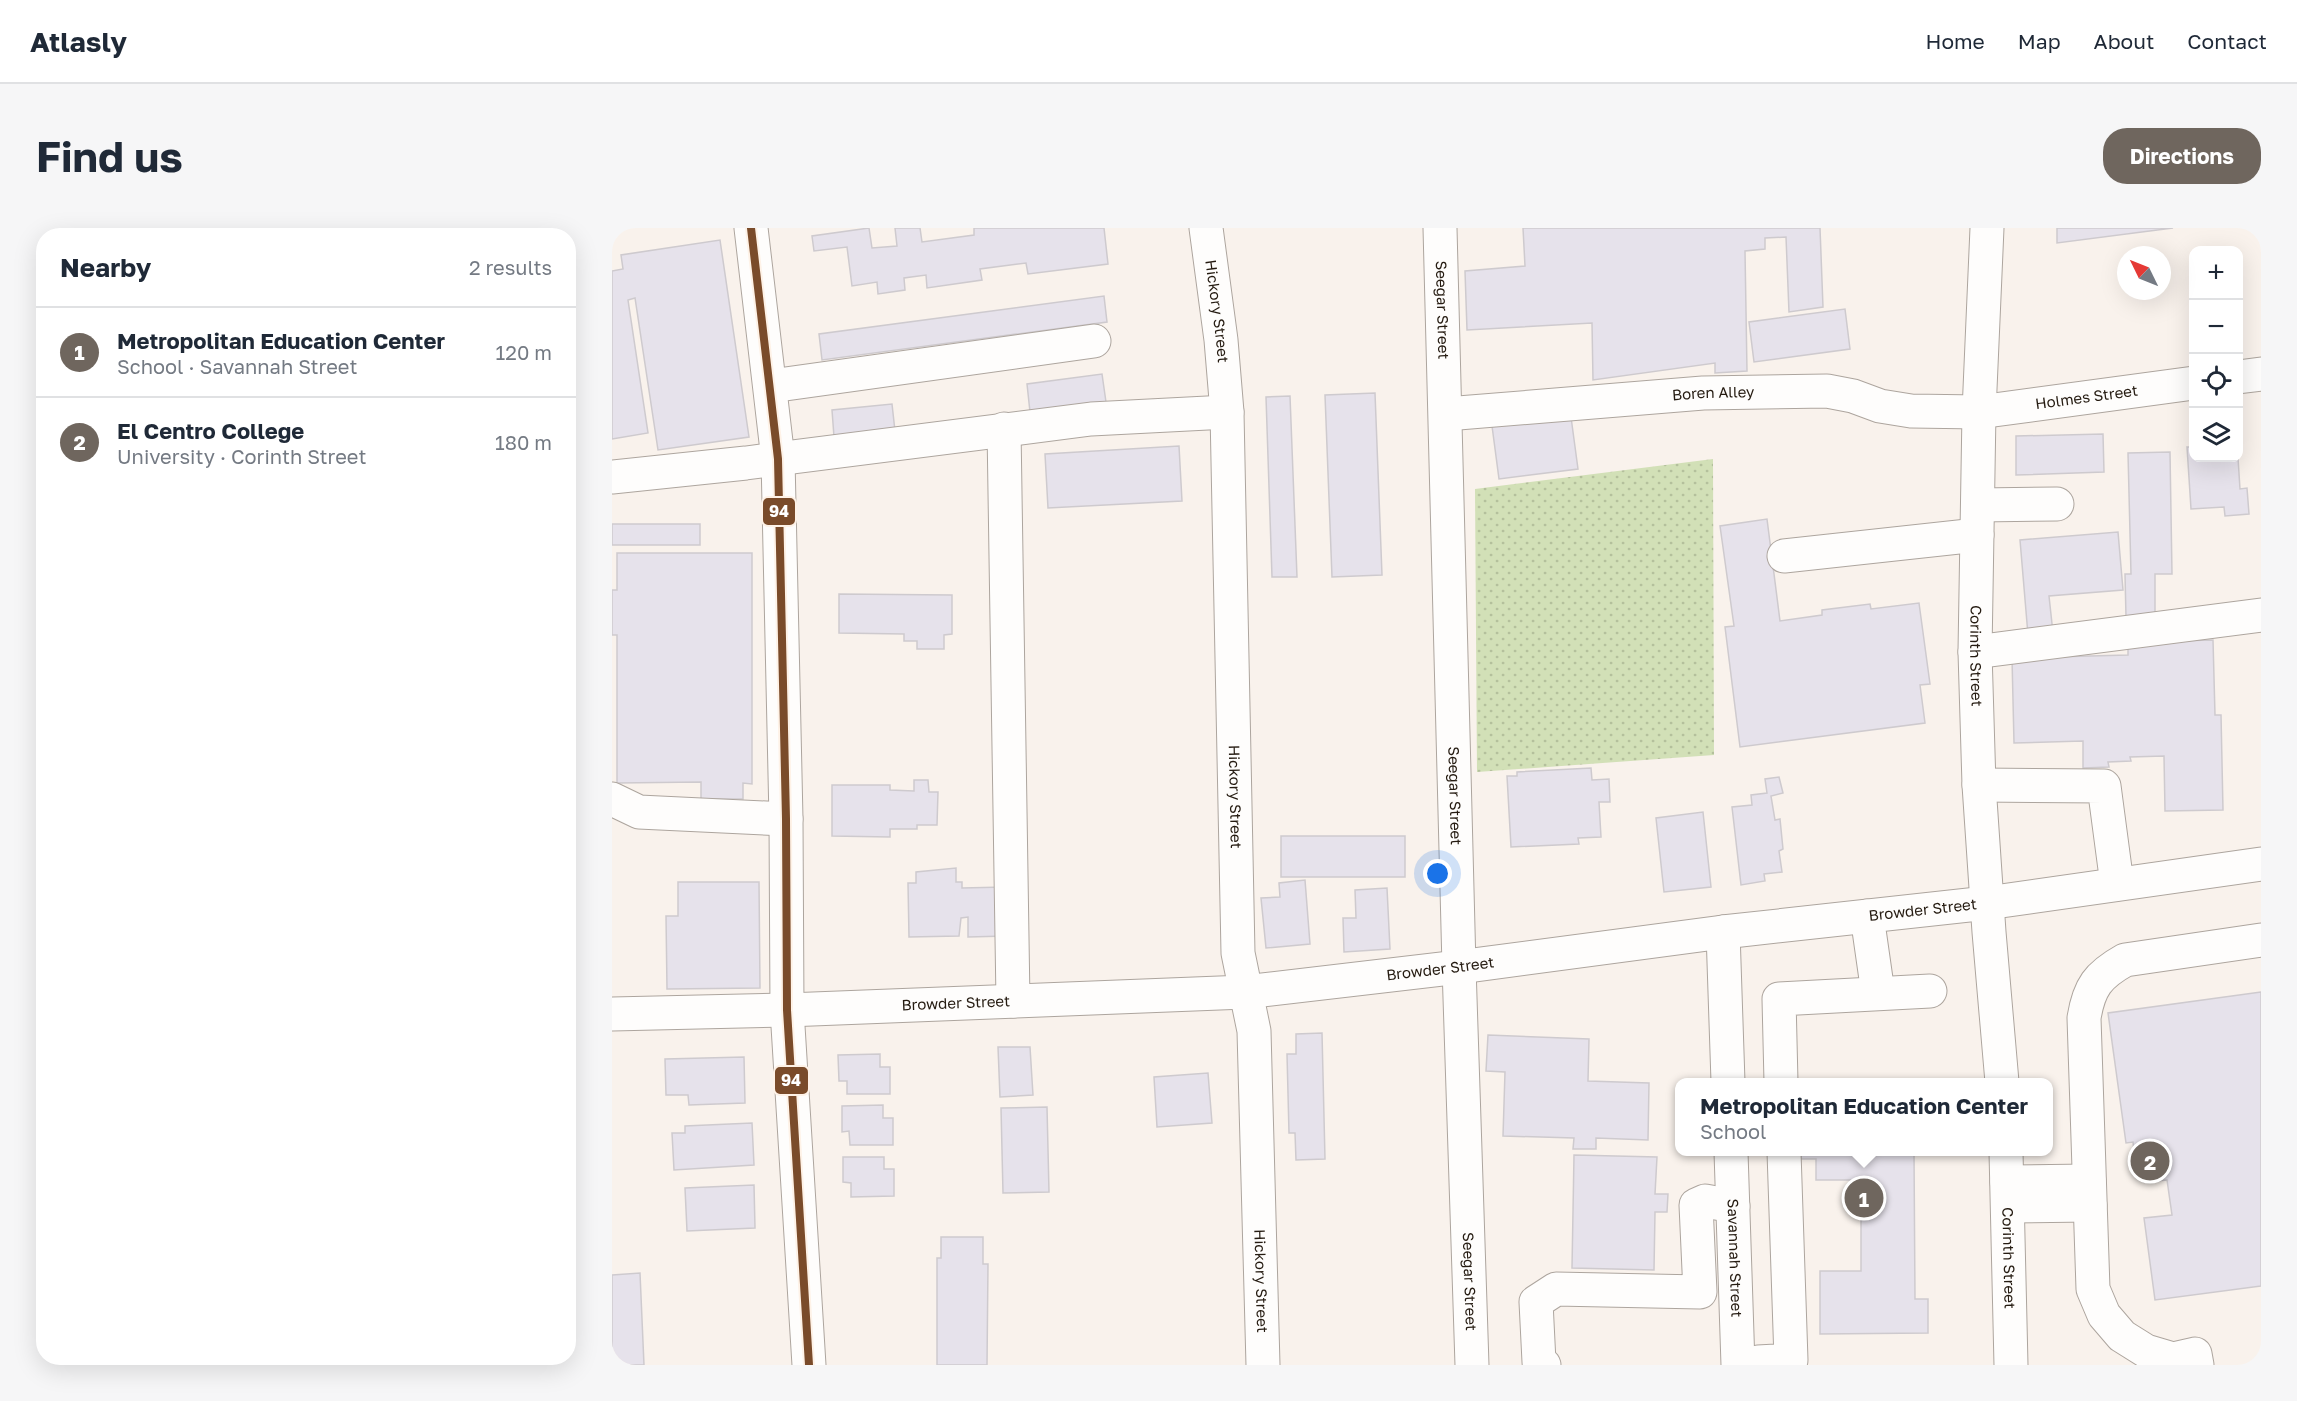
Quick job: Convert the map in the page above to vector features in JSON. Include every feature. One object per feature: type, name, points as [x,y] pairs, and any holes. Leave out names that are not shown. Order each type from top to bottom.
[{"type":"street","points":[[751,228],[778,459],[786,819],[787,1010],[809,1365]]},
{"type":"street","name":"Hickory Street","points":[[1206,228],[1221,340],[1227,412],[1238,952],[1254,1031],[1263,1365]]},
{"type":"street","name":"Seegar Street","points":[[1440,228],[1472,1365]]},
{"type":"street","name":"Corinth Street","points":[[1987,228],[1979,412],[1976,652],[1979,785],[2002,1078]]},
{"type":"street","points":[[771,386],[1094,340]]},
{"type":"street","points":[[2243,376],[2261,374]]},
{"type":"street","name":"Holmes Street","points":[[1979,412],[2189,384]]},
{"type":"street","name":"Boren Alley","points":[[1446,414],[1703,393],[1827,391],[1853,396],[1880,406],[1911,411],[1979,412]]},
{"type":"street","points":[[612,477],[778,459],[1091,419],[1227,412]]},
{"type":"street","points":[[1004,429],[1013,1001]]},
{"type":"street","points":[[1784,556],[2057,504]]},
{"type":"street","points":[[1976,652],[2261,615]]},
{"type":"street","points":[[1979,785],[2104,786],[2117,884]]},
{"type":"street","points":[[612,799],[639,812],[786,819]]},
{"type":"street","name":"Browder Street","points":[[612,1014],[787,1010],[1245,992],[1460,967],[1723,932],[1987,903],[2261,864]]},
{"type":"street","points":[[1867,916],[1878,993]]},
{"type":"street","points":[[1723,932],[1728,1078]]},
{"type":"street","points":[[2185,1361],[2146,1352],[2122,1336],[2104,1315],[2093,1289],[2084,1018],[2087,999],[2096,982],[2109,969],[2126,960],[2261,940]]},
{"type":"street","points":[[1781,1078],[1779,999],[1930,991]]},
{"type":"street","name":"Savannah Street","points":[[1731,1156],[1738,1365]]},
{"type":"street","points":[[1753,1365],[1758,1362],[1791,1362],[1784,1156]]},
{"type":"street","points":[[2007,1180],[2089,1193]]},
{"type":"street","name":"Corinth Street","points":[[2007,1180],[2011,1365]]},
{"type":"street","points":[[1544,1365],[1539,1362],[1536,1302],[1556,1289],[1700,1292],[1696,1205],[1705,1201],[1733,1206]]},
{"type":"green space","points":[[1713,459],[1714,755],[1477,772],[1475,489]]},
{"type":"building","points":[[869,228],[872,248],[897,246],[895,228],[920,228],[922,242],[974,235],[974,228],[1104,228],[1108,264],[1028,274],[1026,263],[980,269],[982,280],[927,288],[926,275],[904,278],[905,290],[878,294],[877,282],[852,286],[847,247],[814,251],[812,236]]},
{"type":"building","points":[[1523,228],[1820,228],[1823,307],[1789,312],[1786,237],[1765,238],[1765,249],[1745,251],[1747,371],[1715,373],[1715,363],[1593,380],[1592,323],[1467,330],[1465,271],[1525,266]]},
{"type":"building","points":[[2057,228],[2173,228],[2057,243]]},
{"type":"building","points":[[720,240],[749,437],[658,450],[635,298],[628,300],[648,433],[612,439],[612,271],[623,269],[621,255]]},
{"type":"building","points":[[1104,296],[1107,322],[822,360],[819,334]]},
{"type":"building","points":[[1845,309],[1850,349],[1754,362],[1749,322]]},
{"type":"building","points":[[1102,374],[1106,402],[1030,412],[1027,384]]},
{"type":"building","points":[[1375,393],[1382,575],[1332,577],[1325,395]]},
{"type":"building","points":[[1290,396],[1297,577],[1272,577],[1266,397]]},
{"type":"building","points":[[892,404],[895,431],[834,437],[832,410]]},
{"type":"building","points":[[1571,417],[1578,469],[1499,479],[1492,426]]},
{"type":"building","points":[[2103,434],[2104,472],[2016,475],[2016,436]]},
{"type":"building","points":[[1179,446],[1182,501],[1048,508],[1045,454]]},
{"type":"building","points":[[2187,447],[2189,447],[2189,462],[2238,462],[2240,489],[2247,488],[2249,514],[2225,516],[2224,507],[2191,509]]},
{"type":"building","points":[[2170,452],[2172,574],[2155,574],[2155,616],[2126,617],[2125,574],[2131,574],[2128,453]]},
{"type":"building","points":[[1767,519],[1780,621],[1822,615],[1822,610],[1870,604],[1871,609],[1919,603],[1930,684],[1920,685],[1925,723],[1740,747],[1725,627],[1734,626],[1720,526]]},
{"type":"building","points":[[612,524],[700,524],[700,545],[612,545]]},
{"type":"building","points":[[2118,532],[2123,590],[2049,596],[2053,633],[2028,635],[2020,540]]},
{"type":"building","points":[[617,553],[752,553],[752,784],[743,783],[743,799],[701,799],[701,782],[617,783],[617,635],[612,635],[612,590],[617,590]]},
{"type":"building","points":[[839,594],[952,595],[952,634],[944,635],[944,649],[917,649],[917,641],[904,641],[904,634],[839,633]]},
{"type":"building","points":[[2213,640],[2215,715],[2221,715],[2223,810],[2165,811],[2164,756],[2130,757],[2131,761],[2108,762],[2109,767],[2083,768],[2083,741],[2014,743],[2012,658],[2128,655],[2128,642]]},
{"type":"building","points":[[1591,768],[1592,780],[1609,779],[1610,802],[1599,802],[1601,837],[1578,838],[1579,844],[1511,847],[1507,776],[1517,776],[1517,772]]},
{"type":"building","points":[[1779,777],[1783,793],[1771,796],[1775,820],[1780,819],[1783,849],[1779,851],[1782,872],[1764,874],[1765,881],[1741,885],[1732,807],[1752,805],[1751,795],[1767,793],[1765,779]]},
{"type":"building","points":[[914,780],[928,780],[929,792],[938,792],[937,825],[917,825],[917,829],[890,829],[890,837],[832,836],[832,785],[890,785],[890,790],[914,791]]},
{"type":"building","points":[[1703,812],[1711,887],[1664,892],[1656,818]]},
{"type":"building","points":[[1281,836],[1405,836],[1405,877],[1281,877]]},
{"type":"building","points":[[956,868],[956,882],[962,882],[962,888],[1005,887],[1006,936],[968,937],[968,917],[961,918],[959,936],[909,937],[908,883],[916,883],[916,872]]},
{"type":"building","points":[[1305,880],[1310,944],[1266,948],[1261,898],[1280,897],[1279,883]]},
{"type":"building","points":[[678,882],[759,882],[760,988],[667,989],[666,916],[678,916]]},
{"type":"building","points":[[1387,888],[1390,949],[1344,952],[1343,918],[1356,918],[1355,890]]},
{"type":"building","points":[[2261,992],[2261,1286],[2155,1300],[2144,1218],[2172,1215],[2167,1180],[2144,1182],[2139,1178],[2137,1171],[2139,1165],[2145,1161],[2164,1159],[2163,1147],[2134,1151],[2133,1142],[2126,1143],[2108,1013]]},
{"type":"building","points":[[1322,1033],[1325,1159],[1296,1160],[1295,1133],[1289,1133],[1287,1054],[1296,1054],[1296,1034]]},
{"type":"building","points":[[1488,1035],[1589,1039],[1588,1081],[1649,1083],[1648,1140],[1596,1138],[1596,1149],[1573,1149],[1574,1138],[1503,1136],[1505,1072],[1486,1071]]},
{"type":"building","points":[[998,1047],[1030,1047],[1033,1095],[1000,1097]]},
{"type":"building","points":[[880,1054],[880,1067],[890,1067],[890,1094],[847,1094],[847,1081],[839,1081],[838,1055]]},
{"type":"building","points":[[744,1057],[745,1103],[689,1105],[688,1095],[666,1095],[665,1059]]},
{"type":"building","points":[[1208,1073],[1212,1123],[1157,1127],[1154,1077]]},
{"type":"building","points":[[883,1105],[883,1118],[893,1118],[893,1145],[850,1145],[849,1131],[842,1132],[842,1106]]},
{"type":"building","points":[[1047,1107],[1049,1192],[1003,1193],[1001,1108]]},
{"type":"building","points":[[752,1123],[754,1165],[674,1170],[672,1133],[685,1133],[685,1126]]},
{"type":"building","points":[[1574,1155],[1657,1157],[1655,1194],[1668,1194],[1667,1212],[1655,1212],[1654,1270],[1572,1268]]},
{"type":"building","points":[[1796,1156],[1914,1156],[1915,1299],[1928,1299],[1928,1333],[1820,1334],[1820,1271],[1861,1271],[1861,1180],[1816,1180],[1816,1159],[1796,1159]]},
{"type":"building","points":[[843,1157],[884,1157],[884,1169],[894,1169],[894,1196],[851,1197],[851,1183],[843,1182]]},
{"type":"building","points":[[754,1185],[755,1228],[687,1231],[685,1188]]},
{"type":"building","points":[[941,1237],[983,1237],[983,1264],[988,1264],[987,1365],[937,1365],[937,1258],[941,1258]]},
{"type":"building","points":[[640,1273],[644,1365],[612,1365],[612,1275]]},
{"type":"transit line","name":"94","points":[[751,228],[778,459],[786,819],[787,1010],[809,1365]]},
{"type":"place","name":"El Centro College","points":[[2150,1161]]},
{"type":"place","name":"Metropolitan Education Center","points":[[1864,1198]]}]
